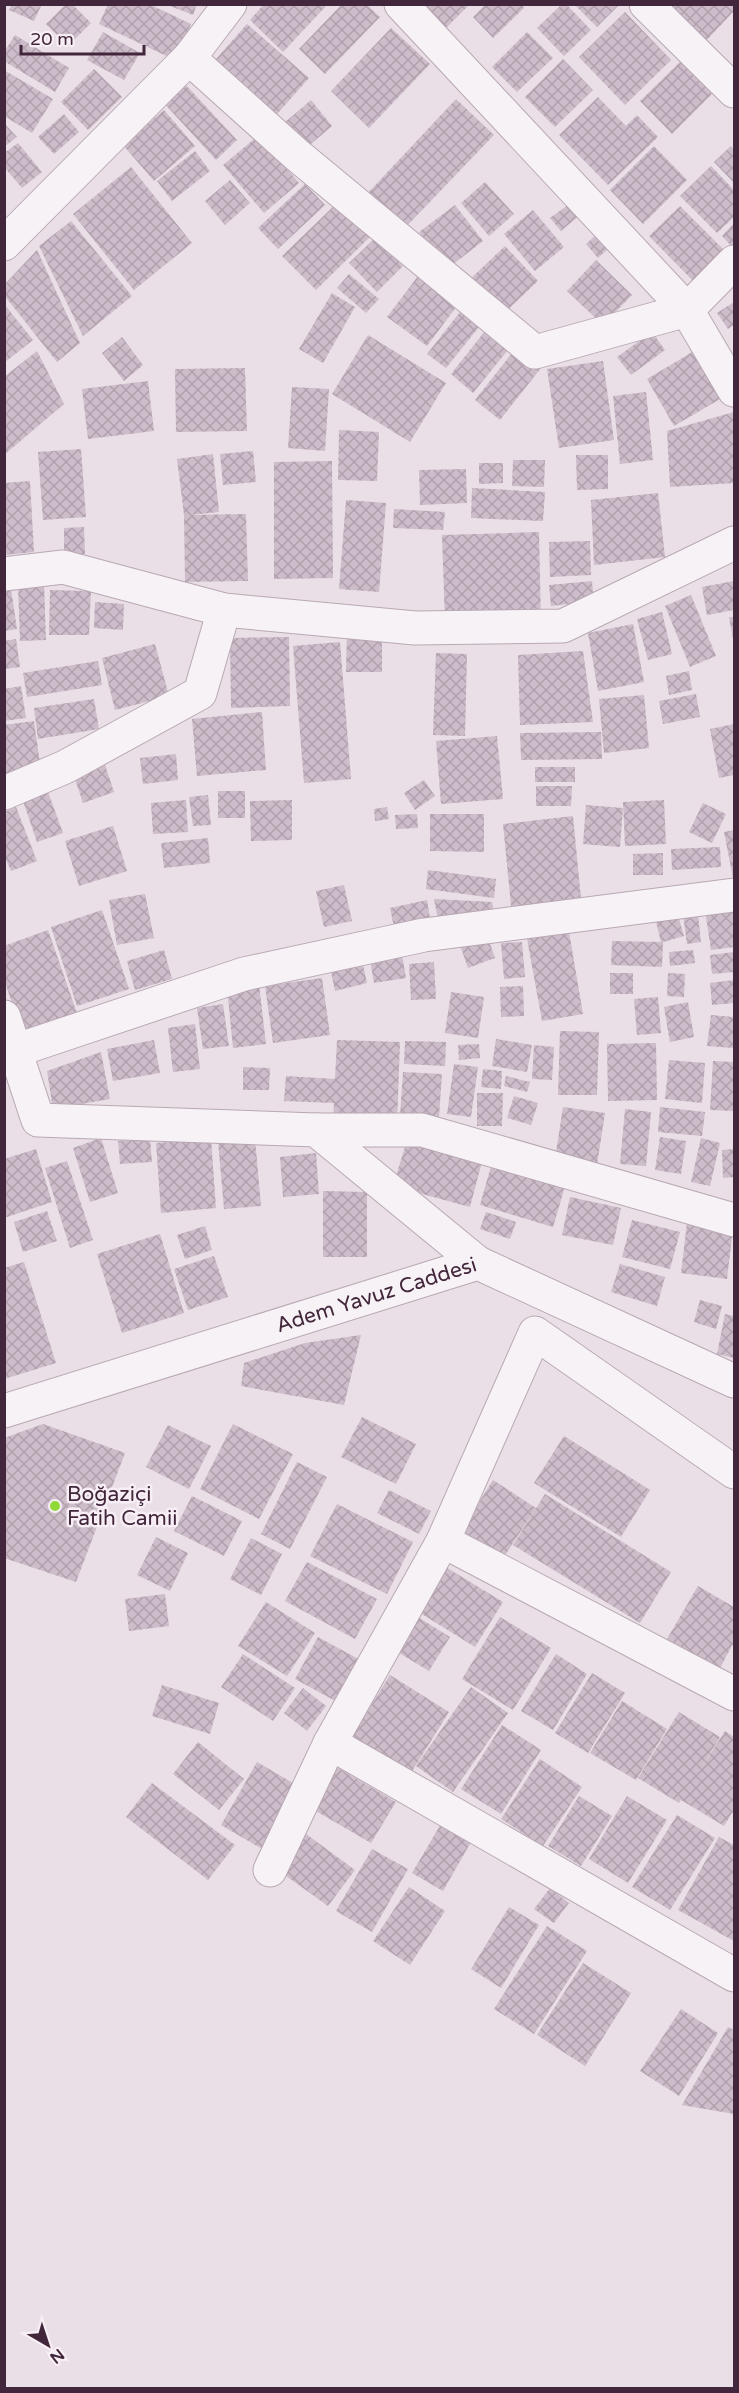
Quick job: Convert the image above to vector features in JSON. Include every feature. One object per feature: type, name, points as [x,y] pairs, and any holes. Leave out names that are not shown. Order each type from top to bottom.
[{"type":"street","points":[[4,244],[189,58],[230,4]]},
{"type":"street","points":[[401,4],[687,310],[735,390]]},
{"type":"street","points":[[646,4],[735,91]]},
{"type":"street","points":[[189,58],[297,155],[535,352],[687,310],[735,262]]},
{"type":"street","points":[[4,574],[63,567],[224,610],[415,628],[563,626],[735,543]]},
{"type":"street","points":[[4,793],[65,767],[200,693],[224,610]]},
{"type":"street","points":[[17,1050],[244,974],[424,935],[735,895]]},
{"type":"street","points":[[4,1017],[17,1050],[16,1090],[38,1120],[316,1130],[422,1130],[735,1220]]},
{"type":"street","points":[[316,1130],[478,1263]]},
{"type":"street","name":"Adem Yavuz Caddesi","points":[[4,1411],[478,1263],[735,1381]]},
{"type":"street","points":[[270,1870],[330,1743],[443,1541],[535,1333],[735,1472]]},
{"type":"street","points":[[443,1541],[734,1693]]},
{"type":"street","points":[[330,1743],[735,1975]]},
{"type":"building","points":[[12,4],[42,4],[34,21],[9,10]]},
{"type":"building","points":[[66,4],[72,4],[91,23],[68,46],[46,24]]},
{"type":"building","points":[[108,4],[149,4],[191,24],[175,60],[99,24]]},
{"type":"building","points":[[165,4],[197,4],[193,15]]},
{"type":"building","points":[[264,4],[328,4],[283,52],[250,20]]},
{"type":"building","points":[[342,4],[366,4],[380,17],[325,74],[299,49]]},
{"type":"building","points":[[418,4],[470,4],[443,31]]},
{"type":"building","points":[[486,4],[521,4],[524,8],[493,38],[473,17]]},
{"type":"building","points":[[562,4],[566,4],[591,30],[564,56],[537,28]]},
{"type":"building","points":[[574,4],[620,4],[597,27]]},
{"type":"building","points":[[668,4],[734,4],[734,11],[706,41]]},
{"type":"building","points":[[625,12],[671,60],[625,105],[579,57]]},
{"type":"building","points":[[247,24],[309,78],[270,122],[208,68]]},
{"type":"building","points":[[391,28],[430,64],[369,128],[331,91]]},
{"type":"building","points":[[103,32],[140,53],[124,80],[87,60]]},
{"type":"building","points":[[527,32],[553,58],[517,92],[492,67]]},
{"type":"building","points":[[15,35],[69,68],[55,92],[4,61],[4,52]]},
{"type":"building","points":[[563,59],[593,90],[555,127],[525,97]]},
{"type":"building","points":[[680,62],[712,94],[672,134],[640,101]]},
{"type":"building","points":[[94,69],[122,97],[88,130],[61,102]]},
{"type":"building","points":[[4,70],[53,99],[32,133],[4,116]]},
{"type":"building","points":[[184,83],[237,140],[216,160],[163,102]]},
{"type":"building","points":[[598,97],[626,126],[637,115],[658,137],[608,185],[559,135]]},
{"type":"building","points":[[456,99],[494,135],[403,230],[366,195]]},
{"type":"building","points":[[311,100],[332,126],[305,149],[283,124]]},
{"type":"building","points":[[164,110],[195,146],[154,181],[123,145]]},
{"type":"building","points":[[64,114],[79,132],[54,154],[38,137]]},
{"type":"building","points":[[4,123],[17,137],[4,147]]},
{"type":"building","points":[[259,135],[299,183],[264,213],[223,165]]},
{"type":"building","points":[[18,143],[42,172],[22,188],[4,167],[4,153]]},
{"type":"building","points":[[654,146],[687,180],[643,224],[610,190]]},
{"type":"building","points":[[731,146],[734,150],[734,183],[714,162]]},
{"type":"building","points":[[195,151],[210,171],[172,201],[157,181]]},
{"type":"building","points":[[711,166],[734,190],[734,217],[717,233],[680,196]]},
{"type":"building","points":[[131,167],[192,243],[134,290],[73,214]]},
{"type":"building","points":[[230,180],[250,203],[225,225],[205,201]]},
{"type":"building","points":[[485,182],[514,214],[489,236],[461,203]]},
{"type":"building","points":[[305,184],[325,205],[278,249],[258,228]]},
{"type":"building","points":[[572,202],[581,214],[561,231],[550,218]]},
{"type":"building","points":[[337,203],[370,237],[316,290],[282,256]]},
{"type":"building","points":[[455,205],[483,241],[447,269],[419,232]]},
{"type":"building","points":[[680,206],[729,255],[698,286],[649,236]]},
{"type":"building","points":[[533,210],[564,247],[535,271],[504,234]]},
{"type":"building","points":[[71,221],[132,296],[83,336],[39,246]]},
{"type":"building","points":[[734,223],[734,249],[722,236]]},
{"type":"building","points":[[597,234],[609,248],[598,258],[586,244]]},
{"type":"building","points":[[375,238],[403,266],[377,292],[349,263]]},
{"type":"building","points":[[505,246],[538,281],[500,317],[466,283]]},
{"type":"building","points":[[37,250],[80,343],[57,362],[4,295],[4,285]]},
{"type":"building","points":[[596,260],[632,295],[603,325],[567,291]]},
{"type":"building","points":[[421,272],[460,302],[427,346],[387,317]]},
{"type":"building","points":[[349,274],[379,299],[366,313],[337,288]]},
{"type":"building","points":[[332,293],[355,307],[323,363],[299,349]]},
{"type":"building","points":[[734,302],[734,325],[728,329],[717,313]]},
{"type":"building","points":[[4,304],[33,340],[4,363]]},
{"type":"building","points":[[464,307],[483,322],[446,368],[427,354]]},
{"type":"building","points":[[489,326],[512,345],[473,393],[451,374]]},
{"type":"building","points":[[652,332],[665,350],[631,375],[617,357]]},
{"type":"building","points":[[368,335],[446,383],[410,442],[332,394]]},
{"type":"building","points":[[122,337],[143,365],[124,381],[102,353]]},
{"type":"building","points":[[515,349],[541,368],[500,420],[475,400]]},
{"type":"building","points":[[37,351],[64,404],[4,455],[4,377]]},
{"type":"building","points":[[694,351],[722,398],[674,426],[647,379]]},
{"type":"building","points":[[603,361],[614,440],[559,448],[547,369]]},
{"type":"building","points":[[245,368],[247,431],[176,432],[175,369]]},
{"type":"building","points":[[148,381],[154,431],[88,439],[82,389]]},
{"type":"building","points":[[292,387],[329,389],[325,451],[288,448]]},
{"type":"building","points":[[646,392],[653,460],[620,464],[613,396]]},
{"type":"building","points":[[734,412],[734,483],[670,487],[667,431]]},
{"type":"building","points":[[339,430],[379,432],[377,481],[338,480]]},
{"type":"building","points":[[81,449],[86,517],[43,520],[38,452]]},
{"type":"building","points":[[253,451],[256,482],[223,485],[220,454]]},
{"type":"building","points":[[213,454],[219,512],[189,515],[246,514],[248,581],[185,582],[184,515],[177,459]]},
{"type":"building","points":[[576,455],[608,455],[608,489],[577,490]]},
{"type":"building","points":[[513,460],[545,460],[544,487],[512,486]]},
{"type":"building","points":[[332,461],[333,578],[274,579],[274,462]]},
{"type":"building","points":[[479,463],[503,463],[503,483],[479,484]]},
{"type":"building","points":[[466,469],[467,503],[420,505],[419,470]]},
{"type":"building","points":[[30,481],[34,552],[4,555],[4,483]]},
{"type":"building","points":[[472,488],[545,492],[543,521],[471,518]]},
{"type":"building","points":[[658,493],[665,557],[594,565],[591,500]]},
{"type":"building","points":[[346,500],[386,503],[379,592],[339,589]]},
{"type":"building","points":[[394,509],[445,512],[443,530],[393,528]]},
{"type":"building","points":[[84,527],[85,554],[64,555],[64,528]]},
{"type":"building","points":[[539,532],[541,621],[445,623],[442,535]]},
{"type":"building","points":[[590,541],[591,575],[550,577],[549,542]]},
{"type":"building","points":[[592,581],[594,601],[551,606],[549,585]]},
{"type":"building","points":[[734,581],[734,610],[707,615],[702,587]]},
{"type":"building","points":[[10,582],[17,629],[4,631],[4,583]]},
{"type":"building","points":[[44,584],[46,640],[20,641],[18,585]]},
{"type":"building","points":[[50,590],[91,591],[89,635],[49,635]]},
{"type":"building","points":[[691,595],[716,656],[690,667],[665,606]]},
{"type":"building","points":[[95,602],[124,604],[123,630],[94,628]]},
{"type":"building","points":[[662,612],[672,654],[648,660],[637,619]]},
{"type":"building","points":[[729,617],[734,617],[734,639],[733,639]]},
{"type":"building","points":[[633,624],[644,682],[598,691],[588,633]]},
{"type":"building","points":[[347,631],[382,632],[382,672],[346,672]]},
{"type":"building","points":[[289,637],[290,706],[231,708],[230,638]]},
{"type":"building","points":[[16,639],[20,667],[4,669],[4,641]]},
{"type":"building","points":[[340,642],[351,779],[304,783],[293,646]]},
{"type":"building","points":[[155,644],[169,696],[115,710],[102,658]]},
{"type":"building","points":[[583,651],[593,722],[520,725],[518,655]]},
{"type":"building","points":[[436,653],[467,654],[465,736],[433,735]]},
{"type":"building","points":[[98,661],[102,685],[27,697],[23,673]]},
{"type":"building","points":[[689,671],[692,690],[669,695],[666,676]]},
{"type":"building","points":[[21,686],[26,718],[4,721],[4,689]]},
{"type":"building","points":[[696,694],[700,717],[663,724],[659,701]]},
{"type":"building","points":[[644,695],[649,748],[604,753],[599,699]]},
{"type":"building","points":[[94,699],[99,729],[38,739],[34,708]]},
{"type":"building","points":[[262,712],[266,770],[197,776],[192,719]]},
{"type":"building","points":[[34,721],[41,770],[4,776],[4,725]]},
{"type":"building","points":[[734,724],[734,775],[719,778],[710,729]]},
{"type":"building","points":[[601,732],[602,759],[521,760],[520,733]]},
{"type":"building","points":[[497,736],[503,799],[441,804],[436,741]]},
{"type":"building","points":[[176,754],[178,780],[143,784],[140,758]]},
{"type":"building","points":[[105,765],[114,792],[83,803],[74,776]]},
{"type":"building","points":[[535,767],[575,767],[575,782],[535,782]]},
{"type":"building","points":[[424,780],[435,796],[415,810],[404,793]]},
{"type":"building","points":[[536,786],[572,786],[571,806],[536,806]]},
{"type":"building","points":[[47,789],[63,833],[37,842],[22,798]]},
{"type":"building","points":[[218,791],[245,791],[245,818],[218,818]]},
{"type":"building","points":[[208,795],[211,825],[193,826],[189,797]]},
{"type":"building","points":[[186,800],[188,832],[153,834],[151,803]]},
{"type":"building","points":[[292,800],[292,840],[251,841],[250,801]]},
{"type":"building","points":[[664,800],[666,844],[625,846],[623,802]]},
{"type":"building","points":[[703,803],[726,814],[712,843],[689,832]]},
{"type":"building","points":[[586,805],[623,808],[620,847],[583,844]]},
{"type":"building","points":[[16,807],[37,861],[11,871],[4,855],[4,812]]},
{"type":"building","points":[[387,807],[389,819],[375,821],[374,809]]},
{"type":"building","points":[[417,814],[418,828],[396,829],[395,815]]},
{"type":"building","points":[[430,814],[484,814],[484,852],[430,851]]},
{"type":"building","points":[[573,816],[582,909],[512,916],[503,824]]},
{"type":"building","points":[[113,826],[127,871],[79,886],[65,841]]},
{"type":"building","points":[[734,830],[734,878],[733,878],[724,832]]},
{"type":"building","points":[[208,838],[210,863],[164,868],[161,843]]},
{"type":"building","points":[[720,847],[721,867],[672,870],[671,849]]},
{"type":"building","points":[[663,853],[663,875],[633,875],[633,854]]},
{"type":"building","points":[[428,870],[496,879],[494,898],[426,889]]},
{"type":"building","points":[[344,885],[352,921],[324,927],[316,891]]},
{"type":"building","points":[[145,894],[154,938],[117,945],[109,900]]},
{"type":"building","points":[[434,899],[492,902],[495,920],[440,929]]},
{"type":"building","points":[[427,900],[431,924],[395,932],[390,908]]},
{"type":"building","points":[[734,905],[734,947],[711,950],[705,910]]},
{"type":"building","points":[[697,906],[701,942],[687,944],[682,907]]},
{"type":"building","points":[[102,910],[129,989],[77,1006],[51,927]]},
{"type":"building","points":[[677,912],[684,936],[663,942],[662,967],[611,965],[612,941],[661,942],[655,918]]},
{"type":"building","points":[[568,926],[583,1014],[542,1021],[526,933]]},
{"type":"building","points":[[48,930],[78,1016],[24,1036],[4,980],[4,946]]},
{"type":"building","points":[[487,935],[495,958],[468,968],[460,945]]},
{"type":"building","points":[[522,942],[525,977],[504,979],[501,943]]},
{"type":"building","points":[[164,950],[172,979],[135,990],[127,961]]},
{"type":"building","points":[[693,950],[695,963],[670,966],[669,952]]},
{"type":"building","points":[[734,952],[734,972],[712,974],[710,955]]},
{"type":"building","points":[[402,955],[406,978],[374,983],[370,960]]},
{"type":"building","points":[[434,962],[436,999],[411,1000],[409,964]]},
{"type":"building","points":[[363,965],[367,983],[335,991],[331,972]]},
{"type":"building","points":[[610,973],[633,973],[633,994],[610,994]]},
{"type":"building","points":[[668,973],[685,974],[684,997],[667,996]]},
{"type":"building","points":[[322,978],[330,1035],[273,1043],[265,986]]},
{"type":"building","points":[[734,980],[734,1003],[712,1005],[710,983]]},
{"type":"building","points":[[259,984],[266,1044],[233,1048],[227,988]]},
{"type":"building","points":[[523,986],[524,1016],[501,1017],[500,987]]},
{"type":"building","points":[[451,992],[484,997],[478,1038],[445,1033]]},
{"type":"building","points":[[658,997],[661,1033],[637,1035],[634,999]]},
{"type":"building","points":[[688,1002],[694,1037],[670,1042],[664,1007]]},
{"type":"building","points":[[223,1004],[229,1046],[203,1049],[197,1008]]},
{"type":"building","points":[[711,1015],[734,1017],[734,1048],[707,1046]]},
{"type":"building","points":[[195,1024],[200,1069],[173,1072],[168,1028]]},
{"type":"building","points":[[560,1031],[599,1032],[597,1095],[558,1095]]},
{"type":"building","points":[[496,1039],[532,1045],[527,1072],[492,1066]]},
{"type":"building","points":[[154,1040],[160,1073],[113,1081],[107,1049]]},
{"type":"building","points":[[337,1040],[400,1042],[397,1123],[333,1121],[334,1103],[284,1101],[286,1076],[335,1079]]},
{"type":"building","points":[[405,1041],[446,1042],[445,1066],[404,1064]]},
{"type":"building","points":[[656,1043],[657,1100],[608,1101],[607,1044]]},
{"type":"building","points":[[479,1044],[480,1058],[459,1060],[458,1045]]},
{"type":"building","points":[[534,1045],[554,1047],[552,1080],[532,1079]]},
{"type":"building","points":[[101,1052],[110,1099],[53,1109],[47,1071]]},
{"type":"building","points":[[669,1060],[705,1063],[702,1103],[665,1099]]},
{"type":"building","points":[[713,1061],[734,1062],[734,1111],[710,1110]]},
{"type":"building","points":[[454,1064],[478,1067],[471,1117],[447,1114]]},
{"type":"building","points":[[243,1067],[270,1068],[269,1090],[243,1090]]},
{"type":"building","points":[[483,1069],[502,1071],[501,1089],[481,1087]]},
{"type":"building","points":[[403,1072],[442,1074],[439,1117],[400,1116]]},
{"type":"building","points":[[506,1076],[530,1082],[527,1092],[504,1086]]},
{"type":"building","points":[[477,1093],[503,1093],[502,1126],[477,1126]]},
{"type":"building","points":[[514,1096],[538,1103],[531,1125],[507,1118]]},
{"type":"building","points":[[563,1107],[605,1113],[597,1165],[555,1159]]},
{"type":"building","points":[[660,1107],[705,1112],[702,1136],[658,1132]]},
{"type":"building","points":[[625,1109],[651,1112],[646,1166],[620,1164]]},
{"type":"building","points":[[408,1137],[483,1158],[470,1207],[393,1186]]},
{"type":"building","points":[[660,1137],[686,1141],[681,1174],[655,1170]]},
{"type":"building","points":[[101,1138],[118,1193],[90,1202],[73,1148]]},
{"type":"building","points":[[255,1138],[261,1206],[224,1209],[218,1141]]},
{"type":"building","points":[[701,1138],[720,1143],[710,1186],[691,1182]]},
{"type":"building","points":[[150,1139],[152,1162],[120,1164],[118,1141]]},
{"type":"building","points":[[211,1139],[216,1208],[161,1213],[156,1143]]},
{"type":"building","points":[[36,1149],[52,1202],[4,1218],[4,1159]]},
{"type":"building","points":[[734,1149],[734,1177],[723,1178],[722,1150]]},
{"type":"building","points":[[316,1153],[319,1194],[283,1197],[280,1157]]},
{"type":"building","points":[[493,1159],[567,1180],[553,1227],[480,1205]]},
{"type":"building","points":[[67,1161],[93,1240],[70,1248],[45,1168]]},
{"type":"building","points":[[323,1191],[367,1192],[367,1257],[323,1257]]},
{"type":"building","points":[[570,1197],[621,1208],[613,1245],[562,1235]]},
{"type":"building","points":[[47,1211],[57,1241],[23,1252],[14,1222]]},
{"type":"building","points":[[486,1212],[516,1222],[510,1239],[480,1229]]},
{"type":"building","points":[[632,1220],[680,1232],[670,1269],[622,1257]]},
{"type":"building","points":[[687,1223],[733,1229],[727,1279],[681,1273]]},
{"type":"building","points":[[205,1226],[212,1250],[185,1259],[177,1235]]},
{"type":"building","points":[[160,1234],[184,1313],[122,1333],[97,1254]]},
{"type":"building","points":[[214,1256],[228,1297],[188,1310],[174,1269]]},
{"type":"building","points":[[24,1262],[56,1363],[4,1379],[4,1268]]},
{"type":"building","points":[[620,1264],[665,1277],[657,1306],[611,1292]]},
{"type":"building","points":[[700,1300],[722,1306],[716,1329],[694,1322]]},
{"type":"building","points":[[725,1314],[734,1316],[734,1358],[717,1354]]},
{"type":"building","points":[[361,1335],[344,1405],[241,1386],[244,1363],[305,1343]]},
{"type":"building","points":[[362,1417],[416,1444],[396,1484],[341,1457]]},
{"type":"building","name":"Boğaziçi Fatih Camii","points":[[43,1424],[125,1453],[76,1582],[4,1558],[4,1438]]},
{"type":"building","points":[[233,1424],[293,1454],[259,1519],[200,1489]]},
{"type":"building","points":[[168,1425],[211,1446],[189,1489],[146,1467]]},
{"type":"building","points":[[564,1436],[650,1490],[621,1537],[534,1483]]},
{"type":"building","points":[[297,1462],[327,1477],[290,1549],[261,1534]]},
{"type":"building","points":[[493,1480],[536,1508],[500,1563],[458,1536]]},
{"type":"building","points":[[389,1490],[431,1511],[419,1534],[377,1513]]},
{"type":"building","points":[[545,1494],[671,1572],[640,1623],[513,1545]]},
{"type":"building","points":[[192,1496],[242,1521],[224,1556],[174,1531]]},
{"type":"building","points":[[337,1504],[413,1542],[387,1594],[310,1556]]},
{"type":"building","points":[[156,1537],[188,1553],[170,1591],[137,1575]]},
{"type":"building","points":[[251,1538],[282,1554],[261,1595],[230,1579]]},
{"type":"building","points":[[307,1562],[377,1599],[355,1639],[285,1601]]},
{"type":"building","points":[[444,1566],[503,1602],[475,1647],[417,1611]]},
{"type":"building","points":[[698,1586],[734,1607],[734,1642],[720,1668],[667,1639]]},
{"type":"building","points":[[165,1594],[169,1626],[129,1631],[125,1599]]},
{"type":"building","points":[[266,1602],[315,1633],[287,1676],[238,1646]]},
{"type":"building","points":[[413,1614],[450,1637],[429,1671],[391,1648]]},
{"type":"building","points":[[500,1617],[551,1648],[513,1710],[462,1679]]},
{"type":"building","points":[[318,1637],[362,1661],[339,1703],[295,1679]]},
{"type":"building","points":[[243,1654],[295,1688],[273,1721],[221,1687]]},
{"type":"building","points":[[556,1654],[587,1674],[553,1730],[521,1711]]},
{"type":"building","points":[[592,1673],[625,1693],[588,1753],[555,1733]]},
{"type":"building","points":[[390,1675],[449,1712],[411,1773],[352,1736]]},
{"type":"building","points":[[162,1685],[219,1703],[210,1734],[152,1716]]},
{"type":"building","points":[[471,1687],[508,1713],[453,1792],[416,1766]]},
{"type":"building","points":[[303,1688],[326,1706],[307,1731],[284,1713]]},
{"type":"building","points":[[622,1701],[667,1729],[636,1780],[590,1753]]},
{"type":"building","points":[[679,1712],[720,1737],[698,1773],[725,1731],[734,1737],[734,1810],[724,1826],[681,1800],[679,1803],[638,1778]]},
{"type":"building","points":[[502,1725],[541,1750],[501,1814],[461,1789]]},
{"type":"building","points":[[198,1742],[244,1779],[219,1810],[173,1774]]},
{"type":"building","points":[[540,1759],[582,1787],[543,1846],[501,1819]]},
{"type":"building","points":[[257,1762],[305,1790],[269,1853],[221,1825]]},
{"type":"building","points":[[333,1765],[396,1802],[371,1843],[309,1807]]},
{"type":"building","points":[[152,1783],[235,1845],[208,1880],[126,1817]]},
{"type":"building","points":[[579,1796],[612,1816],[581,1866],[548,1846]]},
{"type":"building","points":[[627,1796],[667,1820],[628,1883],[589,1859]]},
{"type":"building","points":[[677,1815],[715,1838],[670,1910],[632,1887]]},
{"type":"building","points":[[441,1824],[471,1842],[443,1891],[412,1873]]},
{"type":"building","points":[[302,1831],[355,1870],[328,1906],[275,1868]]},
{"type":"building","points":[[719,1837],[734,1845],[734,1941],[678,1910]]},
{"type":"building","points":[[372,1849],[408,1869],[372,1932],[336,1911]]},
{"type":"building","points":[[409,1887],[445,1911],[410,1965],[373,1941]]},
{"type":"building","points":[[550,1888],[569,1903],[554,1923],[534,1909]]},
{"type":"building","points":[[509,1907],[539,1925],[501,1988],[471,1969]]},
{"type":"building","points":[[547,1926],[587,1951],[534,2034],[494,2009]]},
{"type":"building","points":[[583,1963],[631,1993],[585,2066],[537,2035]]},
{"type":"building","points":[[681,2009],[718,2033],[679,2096],[640,2071]]},
{"type":"building","points":[[728,2027],[734,2030],[734,2114],[682,2105]]},
{"type":"place","name":"Boğaziçi Fatih Camii","points":[[55,1506]]}]
